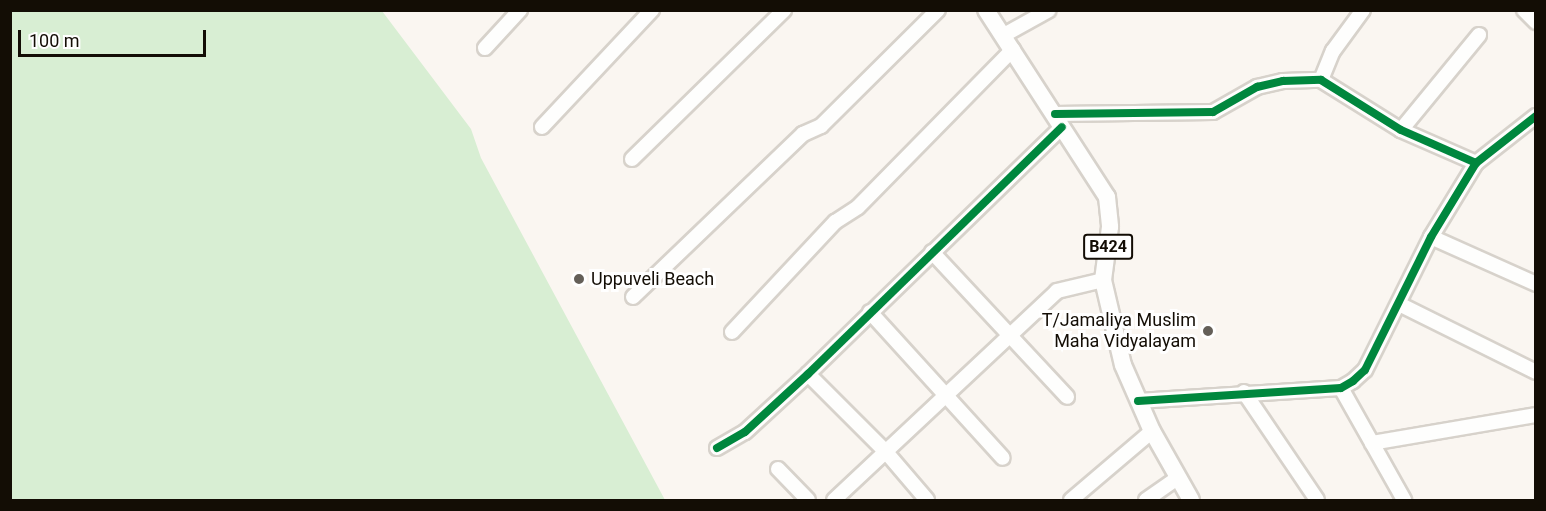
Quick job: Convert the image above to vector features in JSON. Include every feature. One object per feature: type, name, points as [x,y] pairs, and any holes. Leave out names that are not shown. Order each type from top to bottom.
[{"type":"main road","name":"B424","points":[[986,10],[1107,197],[1110,227],[1103,280],[1123,365],[1152,432],[1191,501]]},
{"type":"street","points":[[485,48],[520,10]]},
{"type":"street","points":[[542,127],[651,10]]},
{"type":"street","points":[[632,159],[784,10]]},
{"type":"street","points":[[633,297],[803,134],[821,126],[938,10]]},
{"type":"street","points":[[732,332],[835,222],[858,207],[1008,42],[1049,10]]},
{"type":"street","points":[[1321,80],[1333,51],[1363,10]]},
{"type":"street","points":[[1524,10],[1536,22]]},
{"type":"street","points":[[1401,130],[1479,35]]},
{"type":"street","points":[[717,448],[745,432],[808,374],[932,252],[1059,120],[1213,112],[1257,87],[1283,81],[1321,80],[1401,130],[1476,163]]},
{"type":"street","points":[[1138,400],[1341,388],[1365,370],[1431,237],[1476,163],[1536,116]]},
{"type":"street","points":[[1431,237],[1536,284]]},
{"type":"street","points":[[932,252],[1067,397]]},
{"type":"street","points":[[834,501],[1058,291],[1103,280]]},
{"type":"street","points":[[1399,304],[1536,372]]},
{"type":"street","points":[[870,312],[1003,458]]},
{"type":"street","points":[[808,374],[886,452],[927,501]]},
{"type":"street","points":[[1341,388],[1404,501]]},
{"type":"street","points":[[1244,392],[1317,501]]},
{"type":"street","points":[[1372,443],[1536,415]]},
{"type":"street","points":[[1071,501],[1152,432]]},
{"type":"street","points":[[778,469],[808,501]]},
{"type":"street","points":[[1146,501],[1178,478]]},
{"type":"shaded area","points":[[10,11],[382,11],[471,129],[481,158],[665,500],[11,500]]},
{"type":"cycle path","points":[[1055,114],[1213,112],[1257,87],[1283,81],[1321,80],[1401,130],[1476,163]]},
{"type":"cycle path","points":[[1138,401],[1341,388],[1353,381],[1365,370],[1431,237],[1476,163],[1536,116]]},
{"type":"cycle path","points":[[717,448],[745,432],[808,374],[1062,127]]},
{"type":"place","name":"Uppuveli Beach","points":[[579,279]]},
{"type":"place","name":"T/Jamaliya Muslim Maha Vidyalayam","points":[[1208,331]]}]
